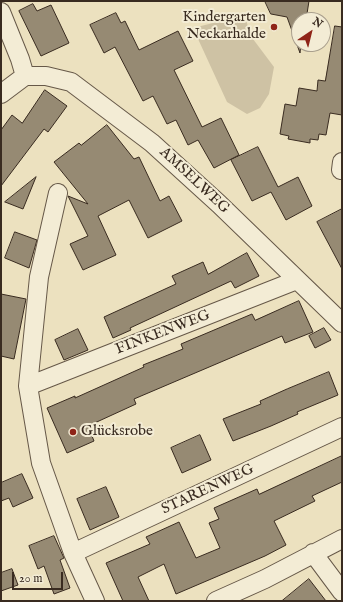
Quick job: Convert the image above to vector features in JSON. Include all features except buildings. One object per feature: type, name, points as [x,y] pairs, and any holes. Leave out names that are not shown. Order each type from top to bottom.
[{"type":"street","points":[[1,12],[18,52],[25,76],[1,94]]},
{"type":"street","name":"AMSELWEG","points":[[25,76],[46,76],[71,82],[100,102],[152,143],[342,323]]},
{"type":"street","points":[[58,193],[39,277],[28,386],[41,464],[73,553],[95,601]]},
{"type":"street","name":"FINKENWEG","points":[[28,386],[297,280]]},
{"type":"street","name":"STARENWEG","points":[[73,553],[342,427]]},
{"type":"street","points":[[216,601],[265,579],[342,539]]},
{"type":"street","points":[[314,554],[342,592]]},
{"type":"shaded area","points":[[228,16],[246,19],[250,35],[274,67],[269,94],[260,108],[247,114],[227,102],[193,28],[213,23]]},
{"type":"place","name":"Kindergarten Neckarhalde","points":[[274,27]]},
{"type":"place","name":"Glücksrobe","points":[[73,432]]}]
